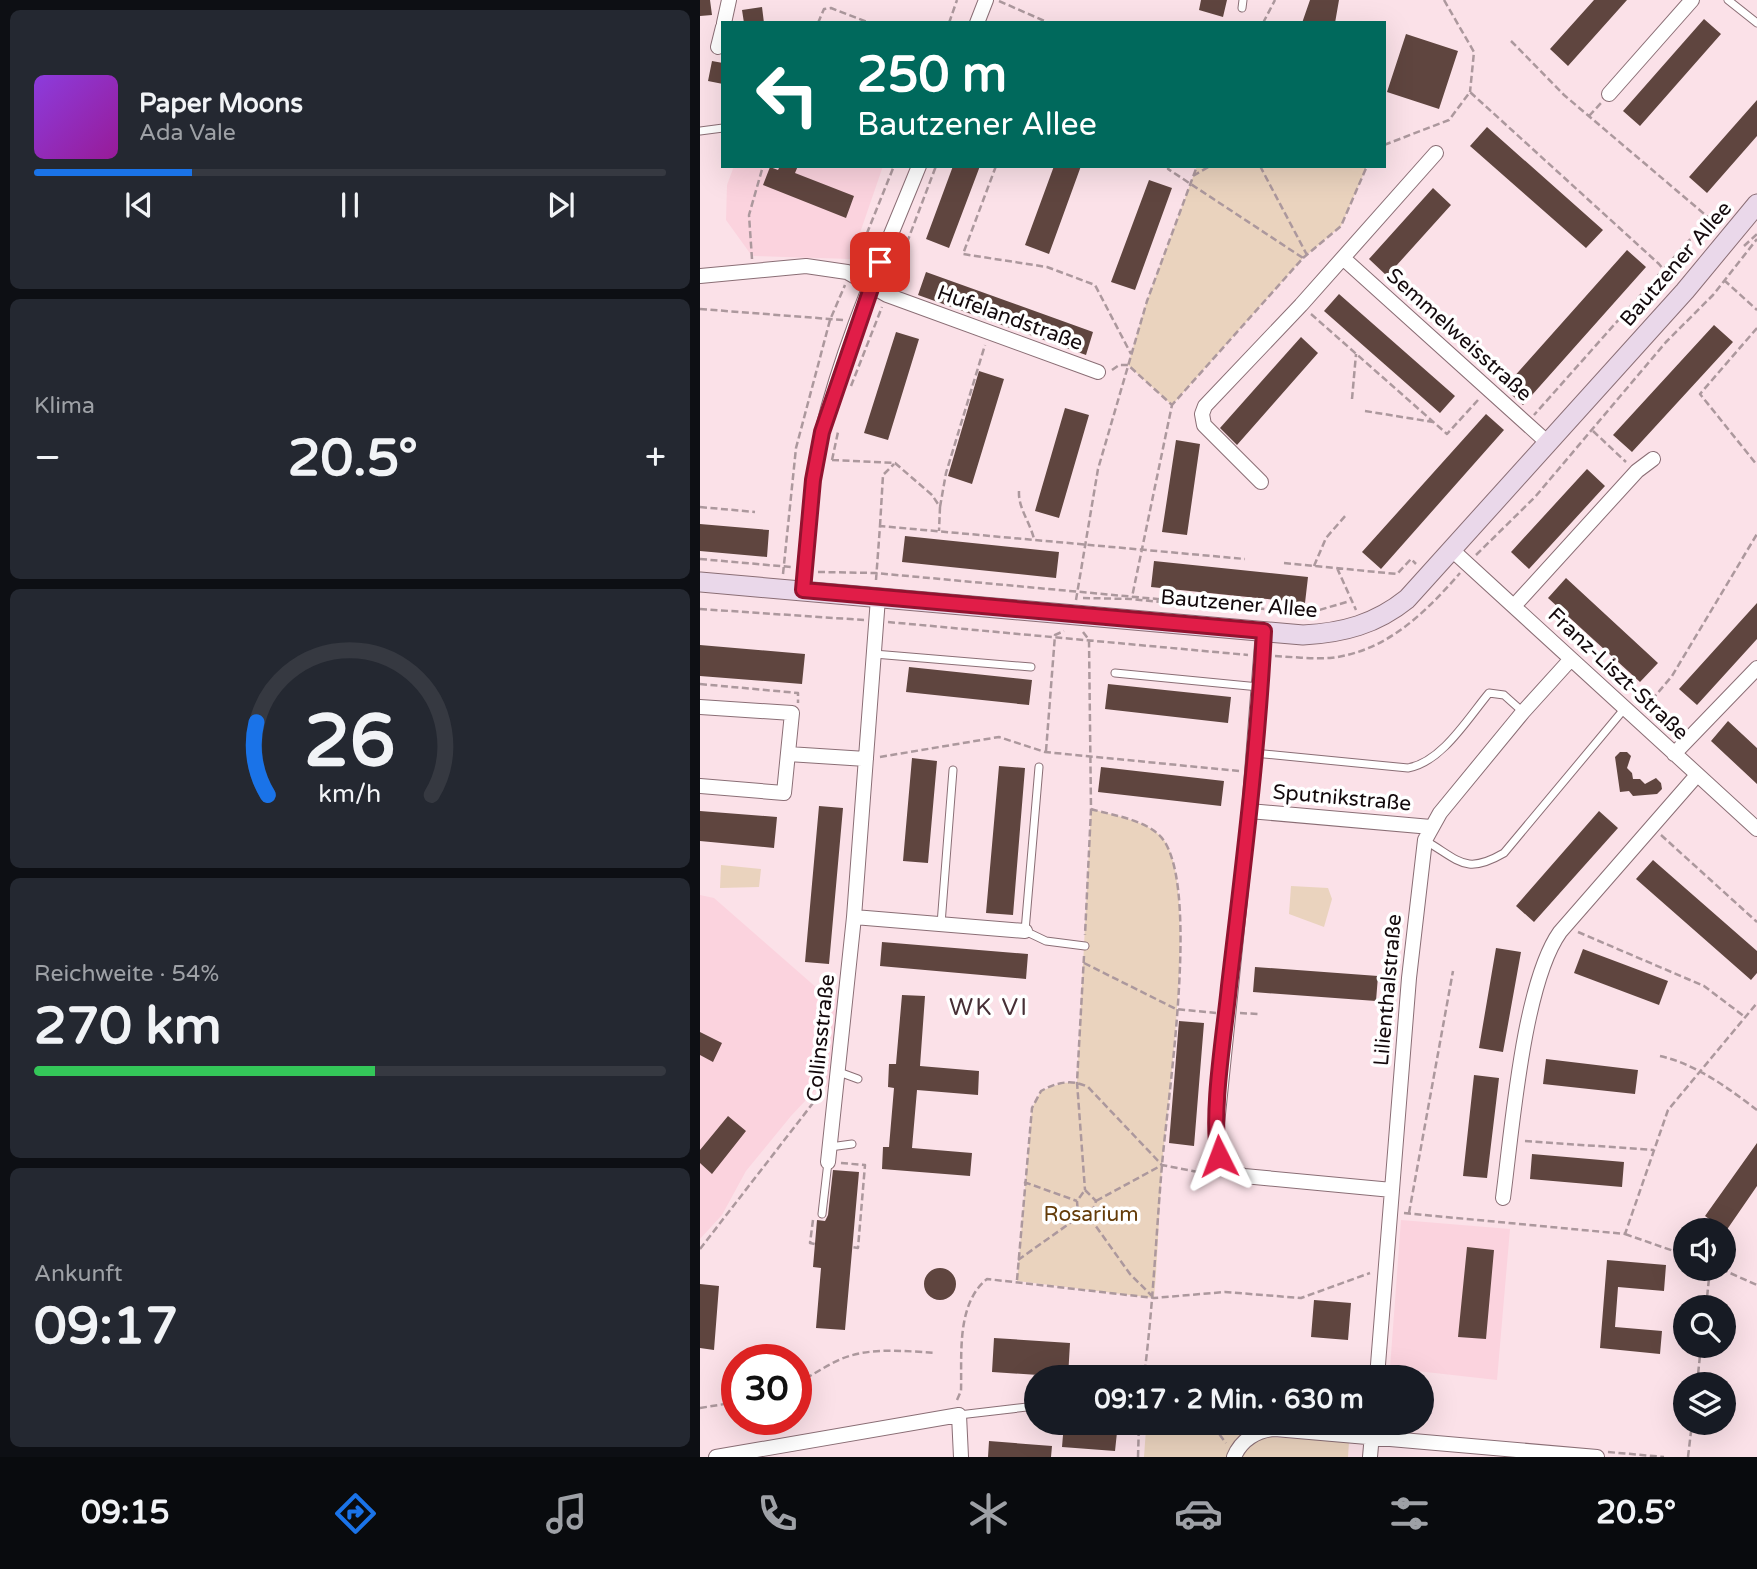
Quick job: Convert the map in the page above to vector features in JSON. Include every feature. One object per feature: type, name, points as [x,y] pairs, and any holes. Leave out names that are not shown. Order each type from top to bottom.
[{"type":"street","points":[[724,21],[729,0]]},
{"type":"street","points":[[978,21],[986,0]]},
{"type":"street","points":[[1609,94],[1692,0]]},
{"type":"street","points":[[718,47],[721,34]]},
{"type":"street","points":[[1261,482],[1209,431],[1202,414],[1205,406],[1301,305],[1436,153]]},
{"type":"street","points":[[803,590],[817,459],[827,413],[870,285],[918,168]]},
{"type":"street","name":"Bautzener Allee","points":[[700,582],[878,597],[1077,619],[1127,618],[1303,635],[1353,628],[1390,612],[1408,599],[1685,291],[1757,204]]},
{"type":"street","name":"Semmelweisstraße","points":[[1343,258],[1548,443]]},
{"type":"street","name":"Hufelandstraße","points":[[700,276],[754,270],[823,268],[847,272],[887,295],[1098,372]]},
{"type":"street","points":[[1514,606],[1637,471],[1653,459]]},
{"type":"street","name":"Franz-Liszt-Straße","points":[[1451,549],[1757,829]]},
{"type":"street","name":"Collinsstraße","points":[[829,1155],[854,917],[878,597]]},
{"type":"street","name":"Sputnikstraße","points":[[1264,631],[1253,773],[1226,1012],[1216,1134],[1219,1156],[1234,1172],[1259,1179],[1392,1190]]},
{"type":"street","points":[[1428,834],[1523,712],[1571,659]]},
{"type":"street","points":[[1674,754],[1757,668]]},
{"type":"street","points":[[700,707],[792,713],[784,793],[700,786]]},
{"type":"street","points":[[788,754],[866,759]]},
{"type":"street","points":[[1503,1198],[1536,989],[1544,958],[1565,926],[1697,775]]},
{"type":"street","name":"Sputnikstraße","points":[[1249,811],[1428,834]]},
{"type":"street","name":"Lilienthalstraße","points":[[1378,1365],[1411,953],[1428,834]]},
{"type":"street","points":[[854,917],[1025,931]]},
{"type":"street","points":[[716,1457],[743,1455],[959,1415],[961,1457]]},
{"type":"street","points":[[1231,1452],[1256,1435]]},
{"type":"street","points":[[1370,1457],[1372,1435]]},
{"type":"street","points":[[1393,1435],[1438,1446],[1597,1457]]},
{"type":"lane","points":[[1728,0],[1757,23]]},
{"type":"lane","points":[[700,131],[721,128]]},
{"type":"lane","points":[[874,654],[1031,667]]},
{"type":"lane","points":[[1115,673],[1259,687]]},
{"type":"lane","points":[[1254,753],[1418,767],[1437,754],[1489,693],[1495,692],[1523,712]]},
{"type":"lane","points":[[1428,834],[1465,864],[1484,865],[1504,853],[1625,708]]},
{"type":"lane","points":[[1039,767],[1025,931],[1046,941],[1085,946]]},
{"type":"lane","points":[[941,924],[953,770]]},
{"type":"lane","points":[[839,1072],[858,1079]]},
{"type":"lane","points":[[822,1214],[829,1155],[852,1144]]},
{"type":"lane","points":[[959,1415],[1024,1407]]},
{"type":"path","points":[[950,21],[957,0]]},
{"type":"path","points":[[996,0],[1044,21]]},
{"type":"path","points":[[1264,21],[1275,0]]},
{"type":"path","points":[[1386,144],[1449,120],[1470,92],[1474,52],[1444,0]]},
{"type":"path","points":[[819,21],[824,9],[831,8],[865,21]]},
{"type":"path","points":[[1511,41],[1564,95],[1709,218],[1526,424]]},
{"type":"path","points":[[1470,92],[1685,291]]},
{"type":"path","points":[[754,270],[749,215],[762,168]]},
{"type":"path","points":[[848,391],[935,168]]},
{"type":"path","points":[[995,168],[962,254],[1047,267],[1095,285],[1131,354]]},
{"type":"path","points":[[1171,168],[1190,185],[1305,256]]},
{"type":"path","points":[[1080,1216],[1077,1201],[1085,1190],[1077,1082],[1091,809],[1088,756],[1089,640],[1077,619],[1076,592],[1098,469],[1147,301],[1196,168]]},
{"type":"path","points":[[1193,176],[1207,168]]},
{"type":"path","points":[[1261,168],[1305,256]]},
{"type":"path","points":[[1127,618],[1172,405],[1305,256],[1341,226],[1366,168]]},
{"type":"path","points":[[1741,249],[1757,234]]},
{"type":"path","points":[[700,610],[1055,635],[1261,656],[1332,658],[1365,648],[1406,627],[1426,612],[1468,563],[1535,497],[1666,342],[1724,281],[1757,239]]},
{"type":"path","points":[[1724,281],[1757,310]]},
{"type":"path","points":[[1301,305],[1447,434],[1488,390]]},
{"type":"path","points":[[700,309],[858,321]]},
{"type":"path","points":[[1757,328],[1700,394],[1757,465]]},
{"type":"path","points":[[939,531],[946,474],[988,333]]},
{"type":"path","points":[[1352,399],[1356,354]]},
{"type":"path","points":[[1098,372],[1109,372],[1119,365],[1128,365],[1172,405]]},
{"type":"path","points":[[1365,411],[1433,422]]},
{"type":"path","points":[[832,460],[839,426]]},
{"type":"path","points":[[1592,431],[1637,471]]},
{"type":"path","points":[[817,459],[895,463],[932,495],[940,507]]},
{"type":"path","points":[[878,597],[874,573],[883,475],[895,463]]},
{"type":"path","points":[[1019,491],[1019,503],[1030,521],[1034,539]]},
{"type":"path","points":[[700,507],[755,512]]},
{"type":"path","points":[[1314,566],[1326,538],[1346,515]]},
{"type":"path","points":[[880,526],[1245,559]]},
{"type":"path","points":[[1636,719],[1672,676],[1757,534]]},
{"type":"path","points":[[700,559],[805,567],[818,572],[874,573],[1308,613],[1352,601]]},
{"type":"path","points":[[1284,563],[1397,574],[1411,559],[1444,591]]},
{"type":"path","points":[[1337,568],[1357,614]]},
{"type":"path","points":[[1055,635],[1066,630]]},
{"type":"path","points":[[1039,767],[1045,752],[1055,635]]},
{"type":"path","points":[[700,684],[798,692],[797,705]]},
{"type":"path","points":[[866,759],[999,737],[1045,752],[1253,773]]},
{"type":"path","points":[[1091,809],[1141,824],[1153,831],[1168,846],[1180,923],[1154,1298],[1146,1365]]},
{"type":"path","points":[[1650,826],[1757,922]]},
{"type":"path","points":[[1565,926],[1704,986],[1745,1017]]},
{"type":"path","points":[[1084,962],[1176,1010],[1226,1012]]},
{"type":"path","points":[[1409,1213],[1452,971]]},
{"type":"path","points":[[1625,1234],[1668,1110],[1757,1003]]},
{"type":"path","points":[[1660,1056],[1679,1060],[1757,1110]]},
{"type":"path","points":[[1017,1281],[1032,1108],[1036,1097],[1050,1086],[1077,1082],[1088,1087],[1162,1165],[1226,1177],[1220,1171]]},
{"type":"path","points":[[700,1249],[820,1094],[836,1095]]},
{"type":"path","points":[[1511,1140],[1654,1150]]},
{"type":"path","points":[[829,1155],[865,1165],[858,1248],[852,1247]]},
{"type":"path","points":[[1090,1218],[1096,1201],[1162,1165]]},
{"type":"path","points":[[1024,1182],[1077,1201]]},
{"type":"path","points":[[1085,1190],[1096,1201]]},
{"type":"path","points":[[1391,1212],[1625,1234],[1673,1251]]},
{"type":"path","points":[[815,1244],[810,1243],[813,1213],[822,1214]]},
{"type":"path","points":[[1018,1260],[1080,1216],[1090,1218],[1130,1274],[1154,1298]]},
{"type":"path","points":[[957,1400],[961,1391],[962,1332],[973,1293],[987,1279],[1154,1298],[1224,1292],[1301,1298],[1386,1268]]},
{"type":"path","points":[[1736,1276],[1757,1285]]},
{"type":"path","points":[[812,1376],[842,1358],[890,1351],[935,1353]]},
{"type":"path","points":[[954,1353],[962,1354]]},
{"type":"path","points":[[700,1408],[721,1405]]},
{"type":"path","points":[[1138,1457],[1139,1435]]},
{"type":"path","points":[[1219,1435],[1231,1452]]},
{"type":"path","points":[[1688,1457],[1691,1435]]},
{"type":"shaded area","points":[[733,168],[882,168],[851,259],[752,256],[726,220],[727,185]]},
{"type":"shaded area","points":[[700,895],[714,898],[818,989],[846,991],[836,1088],[819,1086],[791,1116],[746,1171],[722,1215],[700,1239]]},
{"type":"shaded area","points":[[1401,1220],[1510,1229],[1497,1380],[1434,1373],[1434,1365],[1390,1365]]},
{"type":"green space","points":[[1196,168],[1366,168],[1341,226],[1303,258],[1172,405],[1128,365],[1147,301]]},
{"type":"green space","name":"Rosarium","points":[[1091,809],[1139,823],[1163,839],[1173,863],[1179,899],[1178,996],[1162,1166],[1154,1298],[1017,1281],[1032,1108],[1041,1091],[1062,1083],[1077,1082]]},
{"type":"green space","points":[[721,865],[761,869],[759,887],[720,888]]},
{"type":"green space","points":[[1291,886],[1328,888],[1332,899],[1324,927],[1289,914]]},
{"type":"green space","points":[[1146,1435],[1240,1435],[1349,1442],[1348,1457],[1144,1457]]},
{"type":"building","points":[[700,0],[710,0],[712,15],[700,16]]},
{"type":"building","points":[[1201,0],[1227,0],[1223,17],[1199,10]]},
{"type":"building","points":[[1310,0],[1339,0],[1335,21],[1303,21]]},
{"type":"building","points":[[1594,0],[1627,0],[1568,66],[1550,49]]},
{"type":"building","points":[[762,7],[764,21],[744,21],[742,10]]},
{"type":"building","points":[[1704,19],[1721,34],[1640,126],[1623,111]]},
{"type":"building","points":[[1406,34],[1458,51],[1439,109],[1387,92]]},
{"type":"building","points":[[712,61],[721,63],[721,84],[708,81]]},
{"type":"building","points":[[1757,100],[1757,136],[1707,193],[1689,177]]},
{"type":"building","points":[[1487,127],[1603,230],[1586,248],[1470,146]]},
{"type":"building","points":[[770,168],[797,168],[795,173],[854,196],[846,218],[763,185]]},
{"type":"building","points":[[952,168],[979,168],[949,248],[926,239]]},
{"type":"building","points":[[1053,168],[1080,168],[1049,254],[1025,245]]},
{"type":"building","points":[[1149,180],[1172,188],[1135,290],[1111,282]]},
{"type":"building","points":[[1433,188],[1451,205],[1387,276],[1369,259]]},
{"type":"building","points":[[1627,250],[1646,267],[1523,405],[1504,388]]},
{"type":"building","points":[[926,272],[1093,332],[1086,355],[918,295]]},
{"type":"building","points":[[1339,294],[1455,396],[1440,413],[1324,311]]},
{"type":"building","points":[[1714,325],[1733,342],[1632,452],[1613,435]]},
{"type":"building","points":[[896,332],[919,339],[888,440],[864,433]]},
{"type":"building","points":[[1301,337],[1318,353],[1237,445],[1220,428]]},
{"type":"building","points":[[979,371],[1004,379],[972,484],[948,476]]},
{"type":"building","points":[[1065,408],[1089,415],[1059,518],[1035,511]]},
{"type":"building","points":[[1486,414],[1504,430],[1381,569],[1362,552]]},
{"type":"building","points":[[1176,440],[1200,444],[1187,535],[1162,532]]},
{"type":"building","points":[[1587,469],[1605,486],[1529,569],[1511,552]]},
{"type":"building","points":[[700,524],[769,530],[767,557],[700,551]]},
{"type":"building","points":[[905,536],[1059,552],[1056,578],[902,562]]},
{"type":"building","points":[[1154,561],[1308,577],[1305,603],[1151,587]]},
{"type":"building","points":[[1566,578],[1658,663],[1640,682],[1548,598]]},
{"type":"building","points":[[1757,603],[1757,639],[1697,705],[1679,689]]},
{"type":"building","points":[[700,645],[805,654],[802,684],[700,676]]},
{"type":"building","points":[[909,667],[1032,680],[1029,705],[906,692]]},
{"type":"building","points":[[1108,684],[1231,697],[1228,723],[1105,709]]},
{"type":"building","points":[[1728,721],[1757,748],[1757,784],[1711,741]]},
{"type":"building","points":[[1620,752],[1627,752],[1631,756],[1627,768],[1633,779],[1640,779],[1645,784],[1656,778],[1661,783],[1662,789],[1657,794],[1633,796],[1629,791],[1620,792],[1615,757]]},
{"type":"building","points":[[912,758],[937,761],[928,863],[903,861]]},
{"type":"building","points":[[999,766],[1025,768],[1013,915],[986,913]]},
{"type":"building","points":[[1101,767],[1224,781],[1221,806],[1098,792]]},
{"type":"building","points":[[819,806],[843,808],[829,964],[805,962]]},
{"type":"building","points":[[700,811],[777,817],[774,848],[700,841]]},
{"type":"building","points":[[1599,811],[1618,828],[1534,922],[1516,906]]},
{"type":"building","points":[[1653,860],[1757,951],[1757,973],[1751,980],[1636,879]]},
{"type":"building","points":[[882,942],[1028,954],[1026,979],[880,966]]},
{"type":"building","points":[[1496,948],[1521,952],[1503,1052],[1479,1048]]},
{"type":"building","points":[[1583,949],[1668,981],[1659,1005],[1574,973]]},
{"type":"building","points":[[1255,967],[1378,976],[1376,1001],[1253,992]]},
{"type":"building","points":[[902,995],[925,996],[920,1066],[979,1071],[978,1095],[917,1090],[912,1148],[972,1153],[970,1176],[882,1169],[883,1147],[889,1147],[894,1088],[888,1087],[889,1064],[896,1064]]},
{"type":"building","points":[[1179,1021],[1204,1023],[1194,1146],[1169,1143]]},
{"type":"building","points":[[700,1032],[722,1043],[713,1062],[700,1055]]},
{"type":"building","points":[[1546,1059],[1638,1070],[1635,1094],[1543,1084]]},
{"type":"building","points":[[1474,1075],[1499,1078],[1487,1178],[1463,1176]]},
{"type":"building","points":[[728,1116],[746,1131],[712,1174],[700,1163],[700,1150]]},
{"type":"building","points":[[1757,1143],[1757,1186],[1735,1218],[1705,1216]]},
{"type":"building","points":[[1532,1154],[1624,1162],[1622,1187],[1530,1179]]},
{"type":"building","points":[[833,1170],[859,1172],[845,1330],[816,1328],[821,1268],[813,1267],[817,1220],[825,1221],[828,1215]]},
{"type":"building","points":[[1467,1247],[1494,1250],[1486,1339],[1458,1337]]},
{"type":"building","points":[[1607,1260],[1666,1265],[1664,1291],[1618,1287],[1615,1327],[1662,1331],[1660,1354],[1600,1348]]},
{"type":"building","points":[[940,1268],[951,1273],[956,1284],[951,1295],[940,1300],[929,1295],[924,1284],[929,1273]]},
{"type":"building","points":[[700,1284],[719,1286],[714,1350],[700,1348]]},
{"type":"building","points":[[1314,1300],[1351,1303],[1348,1340],[1311,1337]]},
{"type":"building","points":[[994,1338],[1070,1343],[1069,1365],[1024,1365],[1024,1374],[992,1372]]},
{"type":"building","points":[[1063,1435],[1117,1435],[1115,1451],[1062,1447]]},
{"type":"building","points":[[989,1441],[1052,1446],[1051,1457],[988,1457]]},
{"type":"district","name":"WK VI","points":[[989,1007]]},
{"type":"route","points":[[880,262],[822,432],[813,480],[803,590],[1264,631],[1253,773],[1226,1012],[1216,1134],[1219,1156]]}]
